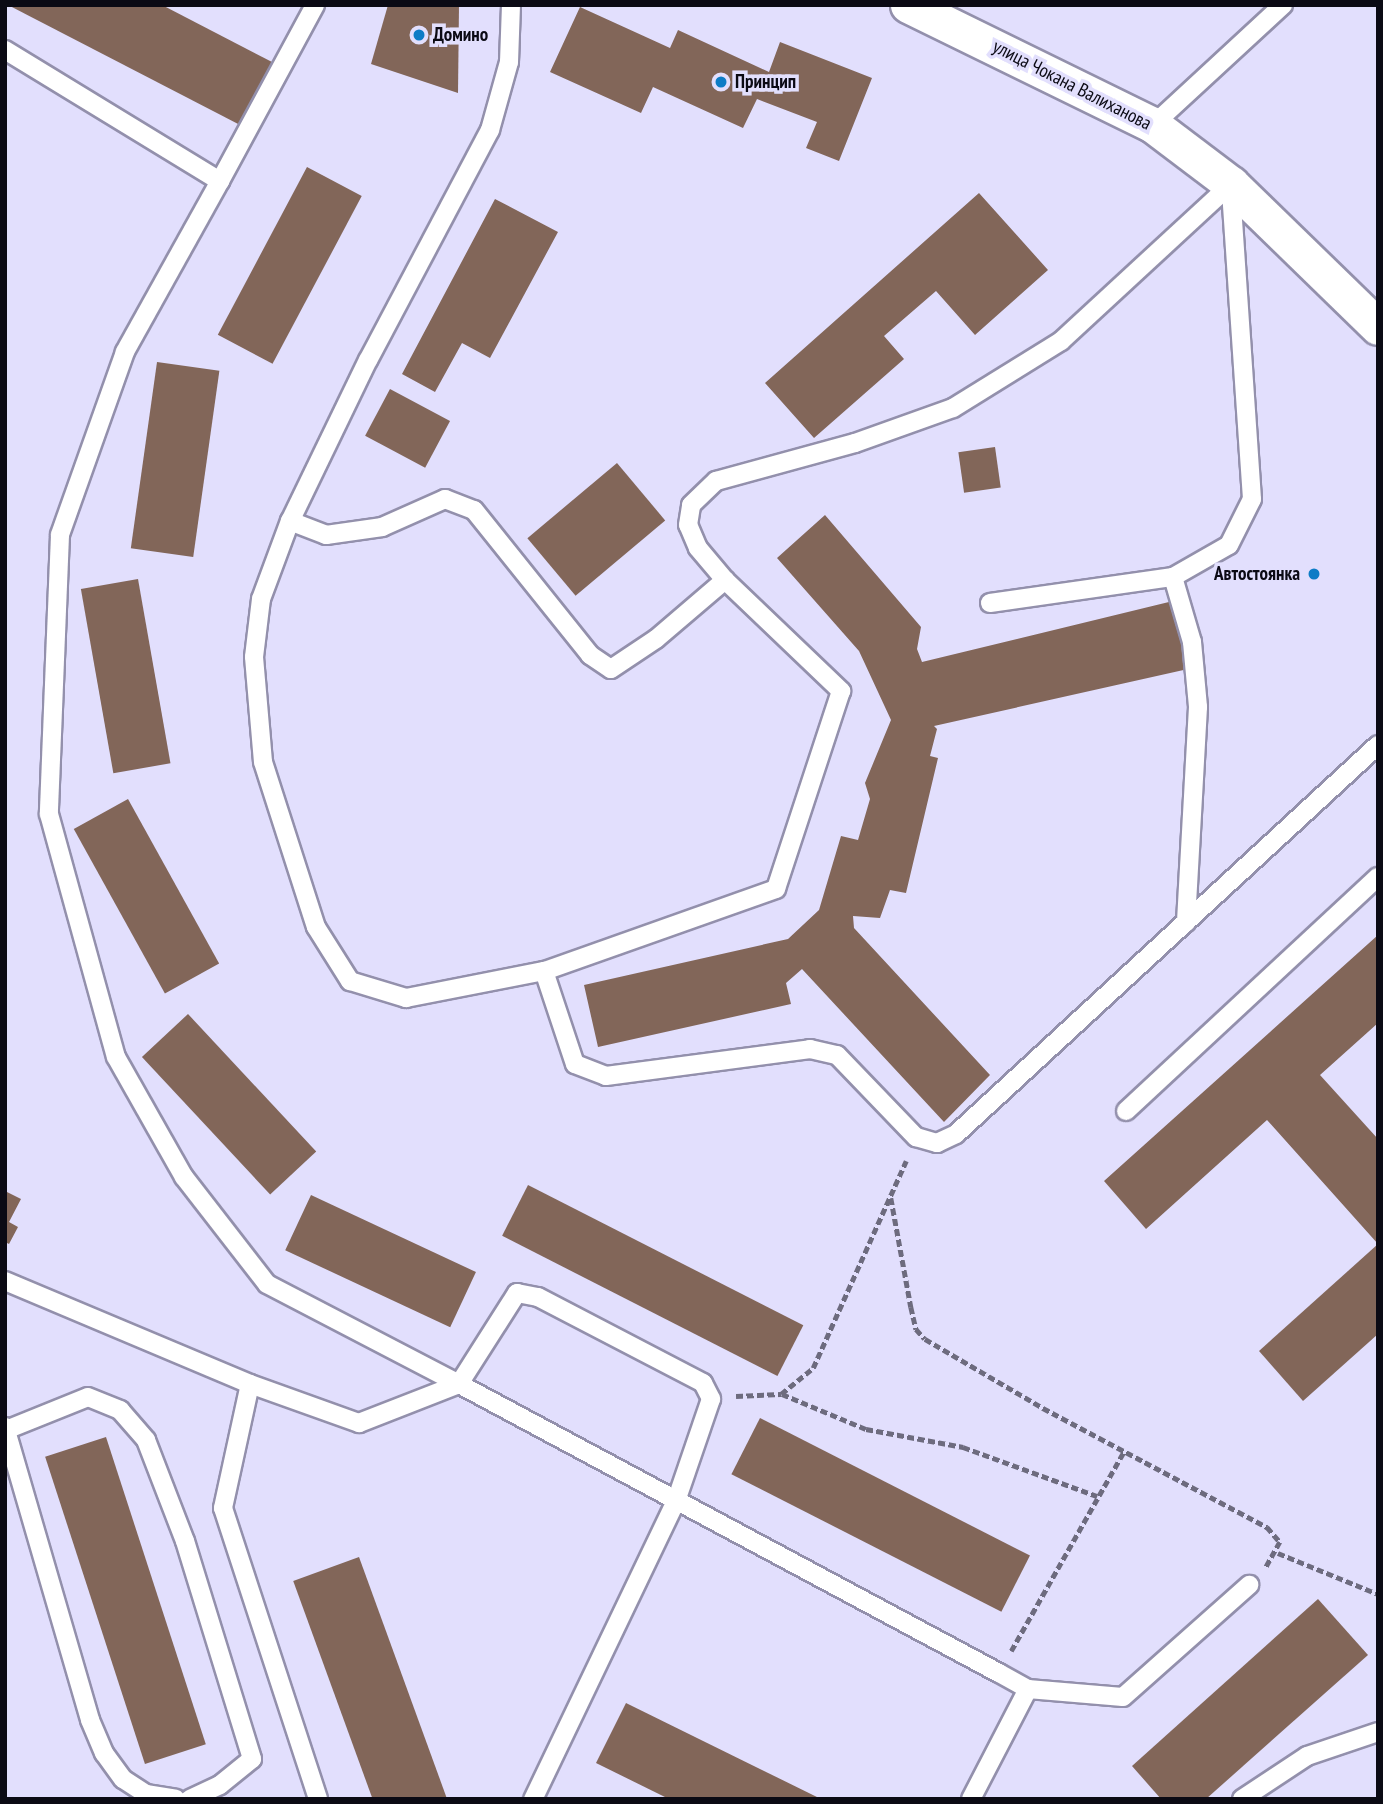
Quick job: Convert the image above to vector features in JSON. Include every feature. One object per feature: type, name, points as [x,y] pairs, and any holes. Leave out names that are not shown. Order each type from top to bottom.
[{"type":"street","name":"улица Чокана Валиханова","points":[[908,5],[1153,125],[1231,184],[1378,327]]},
{"type":"lane","points":[[315,5],[125,352],[60,536],[49,814],[116,1057],[184,1177],[267,1283],[1028,1689],[1123,1697],[1249,1585]]},
{"type":"lane","points":[[511,5],[509,62],[490,130],[368,360],[290,521],[261,599],[254,657],[263,762],[316,927],[350,981],[407,998],[544,971],[776,889],[841,691],[725,580],[698,548],[688,525],[691,505],[716,481],[855,443],[953,408],[1061,341],[1231,184]]},
{"type":"lane","points":[[1153,125],[1283,5]]},
{"type":"lane","points":[[5,50],[220,181]]},
{"type":"lane","points":[[990,603],[1173,577],[1229,545],[1252,499],[1231,184]]},
{"type":"lane","points":[[290,521],[326,535],[382,527],[445,499],[474,510],[590,655],[611,669],[656,639],[725,580]]},
{"type":"lane","points":[[1173,577],[1192,642],[1198,707],[1186,923]]},
{"type":"lane","points":[[544,971],[575,1063],[606,1076],[810,1049],[837,1055],[916,1137],[937,1143],[956,1134],[1378,745]]},
{"type":"lane","points":[[1126,1111],[1378,877]]},
{"type":"lane","points":[[5,1281],[250,1384],[359,1423],[458,1384],[517,1293],[538,1297],[703,1383],[711,1399],[676,1501],[534,1799]]},
{"type":"lane","points":[[250,1384],[223,1508],[318,1799]]},
{"type":"lane","points":[[176,1799],[146,1794],[123,1779],[104,1753],[90,1720],[6,1429],[88,1397],[120,1410],[146,1440],[185,1541],[252,1759],[220,1785],[190,1799]]},
{"type":"lane","points":[[971,1799],[1028,1689]]},
{"type":"lane","points":[[1242,1799],[1307,1756],[1378,1732]]},
{"type":"path","points":[[781,1394],[813,1368],[916,1137]]},
{"type":"path","points":[[891,1198],[916,1329],[925,1339],[1124,1451],[1267,1527],[1280,1542],[1278,1553],[1249,1585]]},
{"type":"path","points":[[711,1399],[781,1394],[866,1429],[963,1447],[1097,1496]]},
{"type":"path","points":[[999,1673],[1124,1451]]},
{"type":"path","points":[[1278,1553],[1378,1594]]},
{"type":"building","points":[[8,5],[162,5],[274,63],[242,126]]},
{"type":"building","name":"Домино","points":[[388,5],[459,5],[458,93],[371,64]]},
{"type":"building","name":"Принцип","points":[[580,7],[670,48],[678,30],[769,72],[780,42],[872,78],[839,161],[806,148],[817,122],[757,99],[743,128],[653,87],[641,113],[550,72]]},
{"type":"building","points":[[307,167],[362,196],[273,364],[218,335]]},
{"type":"building","points":[[979,193],[1048,270],[975,335],[936,291],[884,336],[904,359],[814,438],[765,383]]},
{"type":"building","points":[[495,199],[558,232],[490,358],[462,343],[435,392],[402,374]]},
{"type":"building","points":[[157,362],[219,371],[193,557],[131,548]]},
{"type":"building","points":[[390,389],[450,421],[425,468],[365,436]]},
{"type":"building","points":[[995,447],[1001,488],[964,493],[958,452]]},
{"type":"building","points":[[617,463],[665,520],[576,596],[527,538]]},
{"type":"building","points":[[825,515],[921,627],[917,649],[922,662],[1173,601],[1188,669],[934,726],[937,729],[930,756],[938,758],[906,893],[890,890],[880,918],[853,916],[854,928],[990,1075],[944,1122],[802,969],[786,983],[791,1004],[598,1047],[584,985],[788,939],[819,910],[841,836],[858,840],[870,799],[865,783],[891,720],[859,651],[777,558]]},
{"type":"building","points":[[138,579],[170,763],[113,773],[81,589]]},
{"type":"building","points":[[128,799],[219,963],[165,993],[74,829]]},
{"type":"building","points":[[1378,935],[1378,1023],[1320,1075],[1378,1139],[1378,1244],[1267,1120],[1146,1229],[1104,1181]]},
{"type":"building","points":[[188,1014],[316,1151],[270,1194],[142,1057]]},
{"type":"building","points":[[528,1185],[803,1325],[777,1376],[502,1236]]},
{"type":"building","points":[[5,1191],[21,1199],[9,1222],[18,1227],[9,1244],[5,1242]]},
{"type":"building","points":[[311,1195],[476,1272],[450,1327],[285,1250]]},
{"type":"building","points":[[1378,1244],[1378,1334],[1303,1401],[1259,1351]]},
{"type":"building","points":[[760,1418],[1030,1556],[1001,1612],[731,1474]]},
{"type":"building","points":[[106,1437],[206,1744],[145,1764],[45,1457]]},
{"type":"building","points":[[359,1557],[447,1799],[373,1799],[293,1581]]},
{"type":"building","points":[[1318,1599],[1368,1655],[1206,1799],[1161,1799],[1132,1766]]},
{"type":"building","points":[[626,1703],[821,1799],[669,1799],[596,1763]]},
{"type":"place","name":"Домино","points":[[419,35]]},
{"type":"place","name":"Принцип","points":[[721,82]]},
{"type":"place","name":"Автостоянка","points":[[1314,574]]}]
